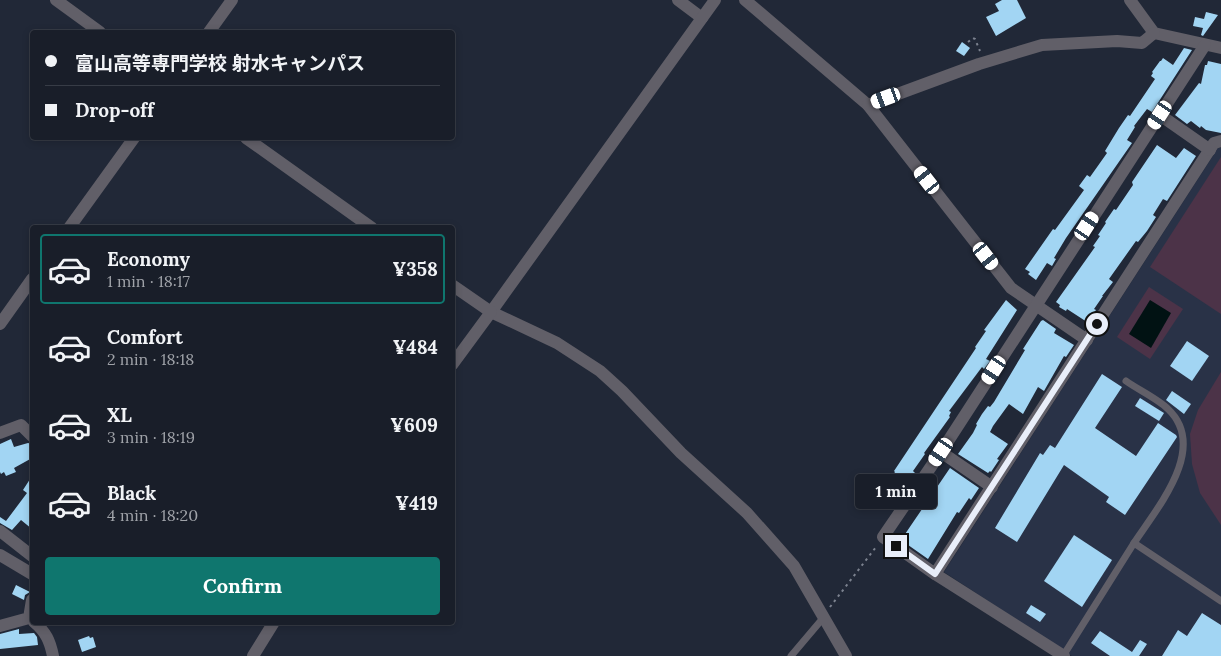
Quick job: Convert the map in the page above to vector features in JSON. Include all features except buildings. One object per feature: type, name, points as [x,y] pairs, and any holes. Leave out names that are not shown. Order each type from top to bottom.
[{"type":"street","points":[[56,0],[97,30]]},
{"type":"street","points":[[210,30],[232,0]]},
{"type":"street","points":[[678,0],[702,18]]},
{"type":"street","points":[[455,361],[496,315],[715,0]]},
{"type":"street","points":[[1130,0],[1154,33],[1221,48]]},
{"type":"street","points":[[746,1],[868,105],[1011,288],[1087,340]]},
{"type":"street","points":[[868,105],[986,62],[1042,45],[1117,41],[1142,42],[1154,33]]},
{"type":"street","points":[[1063,656],[935,574],[883,538],[941,452],[1205,45]]},
{"type":"street","points":[[1160,115],[1210,150]]},
{"type":"street","points":[[71,225],[133,140]]},
{"type":"street","points":[[249,140],[368,225]]},
{"type":"street","points":[[935,574],[1214,143],[1221,141]]},
{"type":"street","points":[[0,324],[30,282]]},
{"type":"street","points":[[455,287],[496,315],[557,343],[579,356],[600,371],[622,391],[681,453],[747,513],[794,566],[846,656]]},
{"type":"street","points":[[0,433],[21,425],[30,434]]},
{"type":"street","points":[[941,452],[992,486]]},
{"type":"street","points":[[0,531],[30,554]]},
{"type":"street","points":[[0,555],[30,573]]},
{"type":"street","points":[[0,626],[30,621]]},
{"type":"street","points":[[37,625],[50,640],[53,656]]},
{"type":"street","points":[[253,656],[272,625]]},
{"type":"lane","points":[[1063,656],[1171,485],[1179,468],[1184,450],[1183,435],[1168,409],[1126,381]]},
{"type":"lane","points":[[1134,543],[1221,601]]},
{"type":"lane","points":[[791,656],[824,618]]},
{"type":"path","points":[[968,42],[973,38],[975,39],[986,62]]},
{"type":"path","points":[[824,618],[828,609],[883,538]]},
{"type":"shaded area","points":[[1218,148],[1221,148],[1221,656],[1072,656],[944,572]]},
{"type":"shaded area","points":[[1221,157],[1221,314],[1150,267]]},
{"type":"shaded area","points":[[1149,287],[1183,309],[1150,359],[1117,337]]},
{"type":"shaded area","points":[[1150,300],[1171,313],[1151,348],[1129,334]]},
{"type":"shaded area","points":[[1221,372],[1221,525],[1200,493],[1192,464],[1190,434],[1198,410]]},
{"type":"route","points":[[896,546],[935,574],[1097,324]]}]
